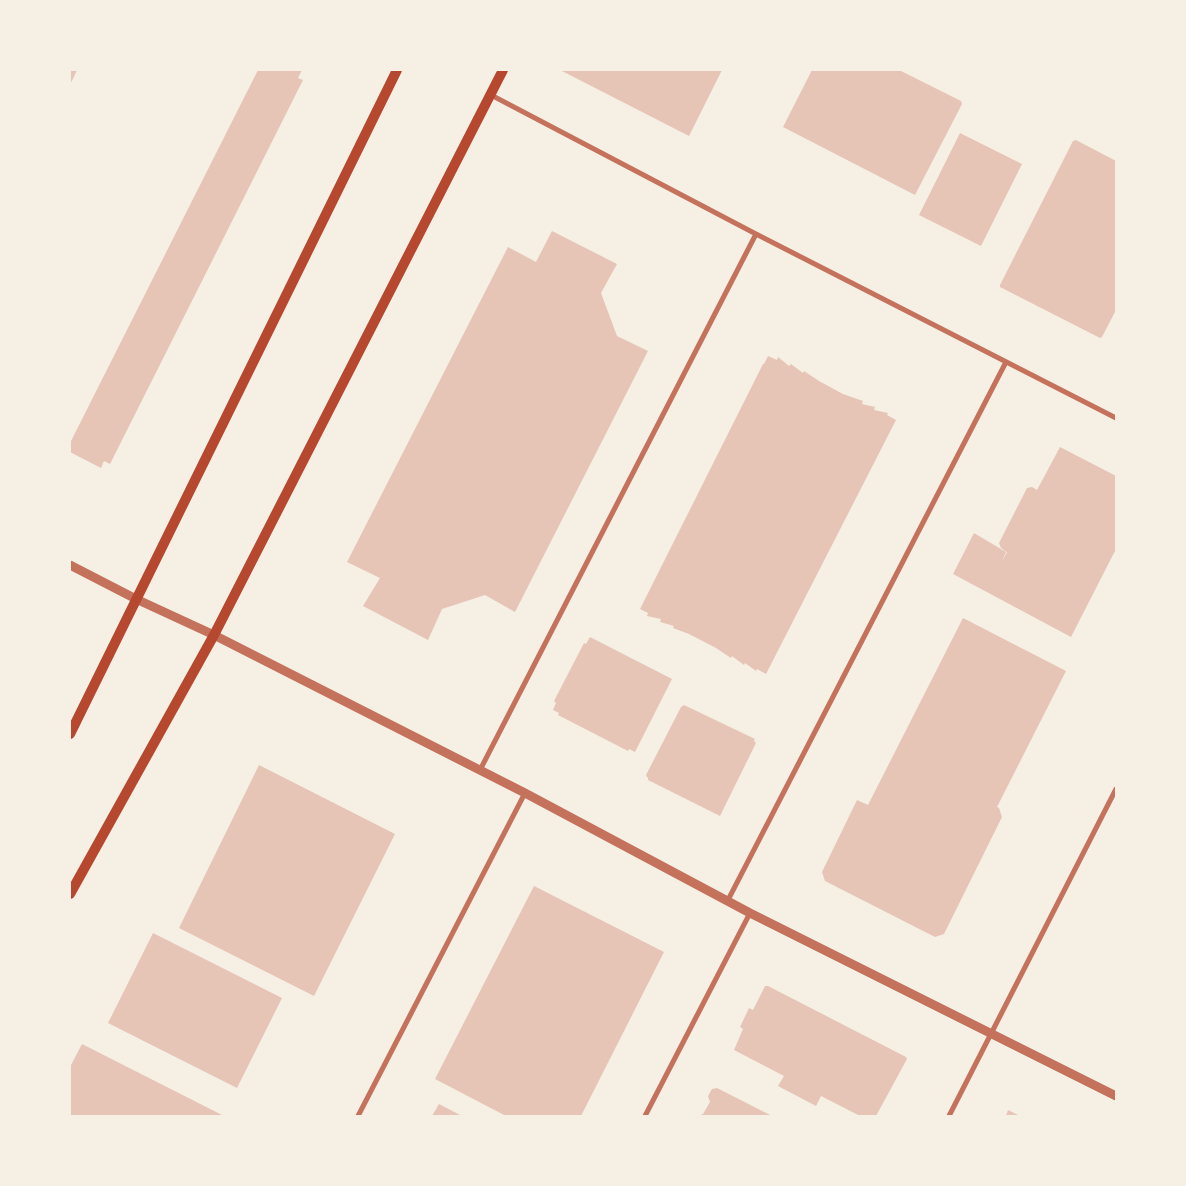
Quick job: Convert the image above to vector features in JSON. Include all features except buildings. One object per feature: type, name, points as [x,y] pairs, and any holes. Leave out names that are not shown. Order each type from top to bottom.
[{"type":"main road","points":[[70,734],[397,70]]},
{"type":"main road","points":[[70,894],[214,635],[502,70]]},
{"type":"street","points":[[490,94],[756,234],[1116,418]]},
{"type":"street","points":[[480,770],[756,234]]},
{"type":"street","points":[[728,900],[1006,362]]},
{"type":"street","points":[[70,565],[136,599],[214,635],[480,770],[750,913],[1116,1096]]},
{"type":"street","points":[[949,1116],[1116,789]]},
{"type":"street","points":[[358,1116],[525,793]]},
{"type":"street","points":[[645,1116],[750,913]]}]
